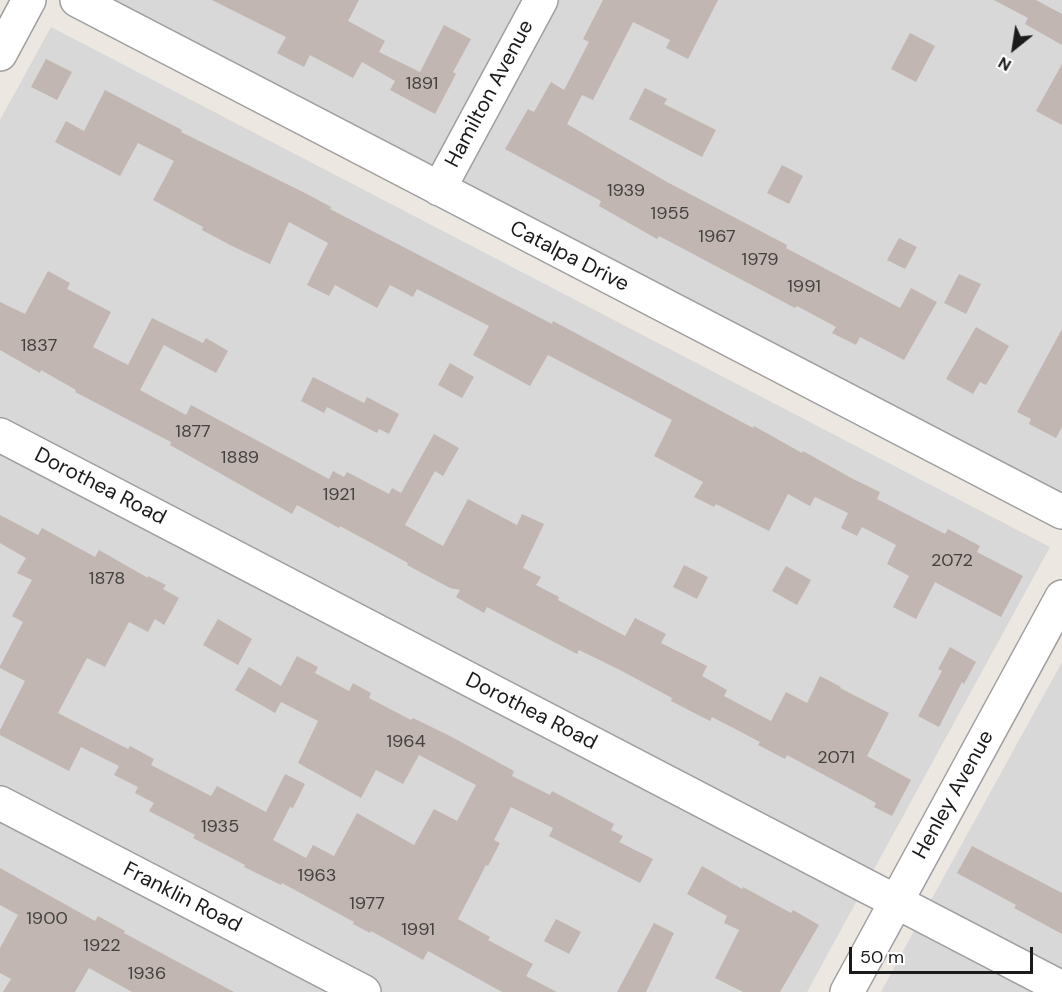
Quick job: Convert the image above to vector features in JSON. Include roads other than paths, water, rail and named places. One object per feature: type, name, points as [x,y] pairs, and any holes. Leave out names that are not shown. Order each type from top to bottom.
[{"type":"street","points":[[0,54],[29,0]]},
{"type":"street","name":"Catalpa Drive","points":[[77,0],[1062,512]]},
{"type":"street","name":"Hamilton Avenue","points":[[439,189],[541,0]]},
{"type":"street","name":"Dorothea Road","points":[[0,435],[1062,988]]},
{"type":"street","name":"Henley Avenue","points":[[847,992],[1062,597]]},
{"type":"street","name":"Franklin Road","points":[[0,803],[364,992]]}]
